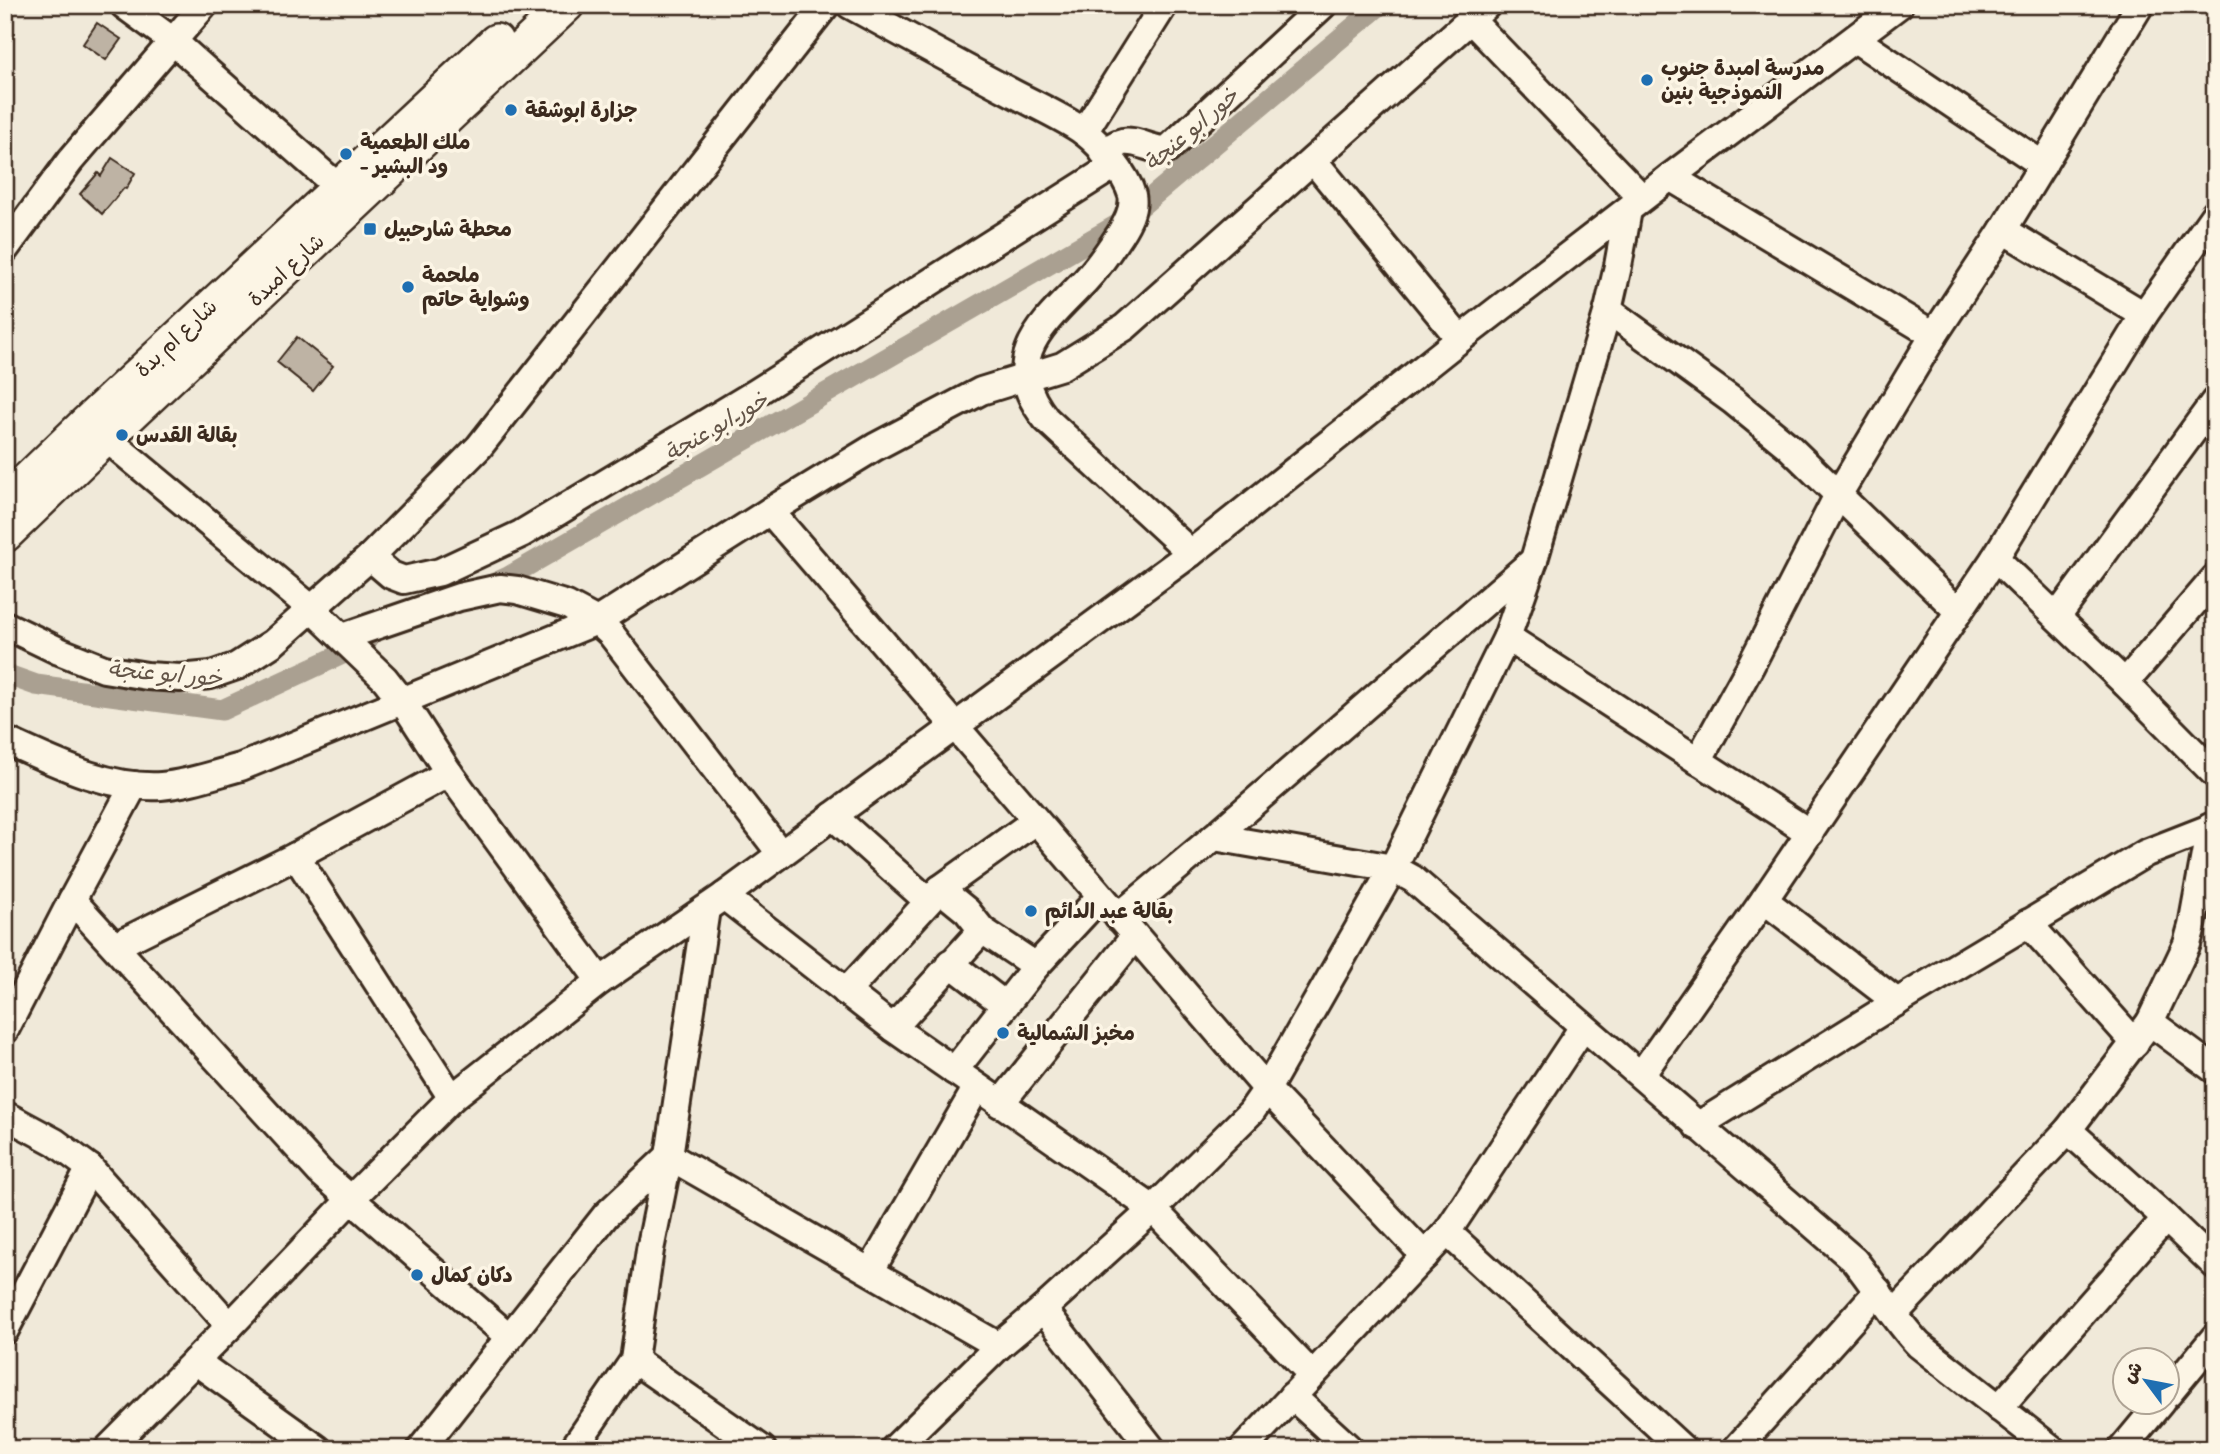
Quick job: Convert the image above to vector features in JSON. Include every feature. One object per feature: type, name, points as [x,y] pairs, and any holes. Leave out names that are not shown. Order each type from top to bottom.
[{"type":"main road","name":"شارع ام بدة","points":[[5,501],[533,5]]},
{"type":"main road","name":"شارع امبدة","points":[[5,536],[567,5]]},
{"type":"street","points":[[124,5],[173,41],[338,187]]},
{"type":"street","points":[[5,249],[70,161],[204,5]]},
{"type":"street","points":[[5,625],[59,651],[104,668],[147,676],[198,677],[223,672],[274,643],[370,557],[506,416],[826,5]]},
{"type":"street","points":[[850,5],[1084,132],[1123,174],[1132,195],[1133,206],[1126,224],[1105,258],[1059,305],[1034,336],[1025,361],[1026,378],[1035,405],[1046,419],[1191,553]]},
{"type":"street","points":[[1084,132],[1164,5]]},
{"type":"street","points":[[370,557],[391,575],[404,580],[440,572],[521,534],[754,394],[1109,159],[1121,142],[1129,141],[1167,150],[1323,5]]},
{"type":"street","points":[[1698,761],[1751,665],[1838,495],[1934,335],[2003,230],[2140,5]]},
{"type":"street","points":[[108,1449],[452,1097],[600,981],[715,902],[1191,553],[1460,339],[1855,39],[1887,9]]},
{"type":"street","points":[[5,740],[71,769],[107,780],[161,786],[187,782],[241,767],[597,621],[875,447],[962,400],[1001,384],[1062,366],[1125,327],[1479,12],[1635,204]]},
{"type":"street","points":[[1855,39],[2043,165]]},
{"type":"street","points":[[1313,160],[1460,339]]},
{"type":"street","points":[[1670,177],[1934,335]]},
{"type":"street","points":[[894,1449],[999,1346],[1153,1209],[1251,1112],[1267,1089],[1393,868],[1507,637],[1534,560],[1608,310],[1635,204]]},
{"type":"street","points":[[1641,1075],[1810,833],[1994,558],[2144,315],[2215,214]]},
{"type":"street","points":[[2003,230],[2144,315]]},
{"type":"street","points":[[1608,310],[1750,414],[1788,446],[1958,611]]},
{"type":"street","points":[[2057,618],[2215,401]]},
{"type":"street","points":[[106,438],[312,609],[368,661],[403,702],[449,773],[600,981]]},
{"type":"street","points":[[770,511],[1267,1089],[1426,1256]]},
{"type":"street","points":[[1994,558],[2125,683],[2215,774]]},
{"type":"street","points":[[1000,1104],[1126,927],[1214,837],[1534,560]]},
{"type":"street","points":[[2125,683],[2215,578]]},
{"type":"street","points":[[343,637],[459,597],[499,588],[517,590],[567,605],[597,621],[611,634],[781,854]]},
{"type":"street","points":[[1507,637],[1810,833]]},
{"type":"street","points":[[115,946],[296,856],[449,773]]},
{"type":"street","points":[[5,1030],[12,997],[72,900],[134,785]]},
{"type":"street","points":[[833,816],[934,895],[967,911],[982,930],[1036,966]]},
{"type":"street","points":[[846,992],[934,895],[1035,821]]},
{"type":"street","points":[[1697,1126],[2146,853],[2213,827]]},
{"type":"street","points":[[1894,1314],[2068,1130],[2150,1021],[2187,944],[2213,827]]},
{"type":"street","points":[[1214,837],[1393,868],[1413,879],[1854,1260],[1904,1329],[1919,1345],[2052,1449]]},
{"type":"street","points":[[296,856],[452,1097]]},
{"type":"street","points":[[954,1072],[1036,966],[1100,897]]},
{"type":"street","points":[[72,900],[302,1152],[350,1200],[509,1337]]},
{"type":"street","points":[[1764,900],[1897,1002]]},
{"type":"street","points":[[715,902],[1153,1209],[1312,1375]]},
{"type":"street","points":[[573,1449],[634,1360],[650,1250],[715,902]]},
{"type":"street","points":[[2028,923],[2135,1043]]},
{"type":"street","points":[[894,1028],[982,930]]},
{"type":"street","points":[[950,963],[1005,1005]]},
{"type":"street","points":[[2150,1021],[2215,1070]]},
{"type":"street","points":[[1243,1449],[1447,1232],[1583,1027]]},
{"type":"street","points":[[871,1270],[977,1087]]},
{"type":"street","points":[[5,1115],[55,1142],[90,1168],[230,1326]]},
{"type":"street","points":[[2068,1130],[2215,1265]]},
{"type":"street","points":[[669,1156],[999,1346]]},
{"type":"street","points":[[421,1449],[606,1215],[669,1156]]},
{"type":"street","points":[[5,1330],[90,1168]]},
{"type":"street","points":[[1999,1408],[2166,1218]]},
{"type":"street","points":[[1447,1232],[1675,1447]]},
{"type":"street","points":[[1736,1449],[1878,1291]]},
{"type":"street","points":[[1043,1309],[1152,1449]]},
{"type":"street","points":[[2182,1377],[2215,1337]]},
{"type":"street","points":[[634,1360],[762,1449]]},
{"type":"street","points":[[195,1361],[318,1449]]},
{"type":"street","points":[[1292,1396],[1350,1449]]},
{"type":"street","points":[[2122,1449],[2149,1416]]},
{"type":"building","points":[[97,23],[121,39],[106,60],[83,44]]},
{"type":"building","points":[[112,158],[135,173],[126,189],[124,188],[102,214],[80,194],[98,173],[101,176]]},
{"type":"building","points":[[297,337],[333,366],[313,391],[277,362]]},
{"type":"waterway","name":"خور ابو عنجة","points":[[484,588],[508,577],[1122,222],[1380,5]]},
{"type":"waterway","name":"خور ابو عنجة","points":[[5,674],[36,685],[222,710],[366,643]]},
{"type":"place","name":"مدرسة امبدة جنوب النموذجية بنين","points":[[1647,80]]},
{"type":"place","name":"جزارة ابوشقة","points":[[511,110]]},
{"type":"place","name":"ملك الطعمية - ود البشير","points":[[346,154]]},
{"type":"place","name":"محطة شارحبيل","points":[[370,229]]},
{"type":"place","name":"ملحمة وشواية حاتم","points":[[408,287]]},
{"type":"place","name":"بقالة القدس","points":[[122,435]]},
{"type":"place","name":"بقالة عبد الدائم","points":[[1031,911]]},
{"type":"place","name":"مخبز الشمالية","points":[[1003,1033]]},
{"type":"place","name":"دكان كمال","points":[[417,1275]]}]
